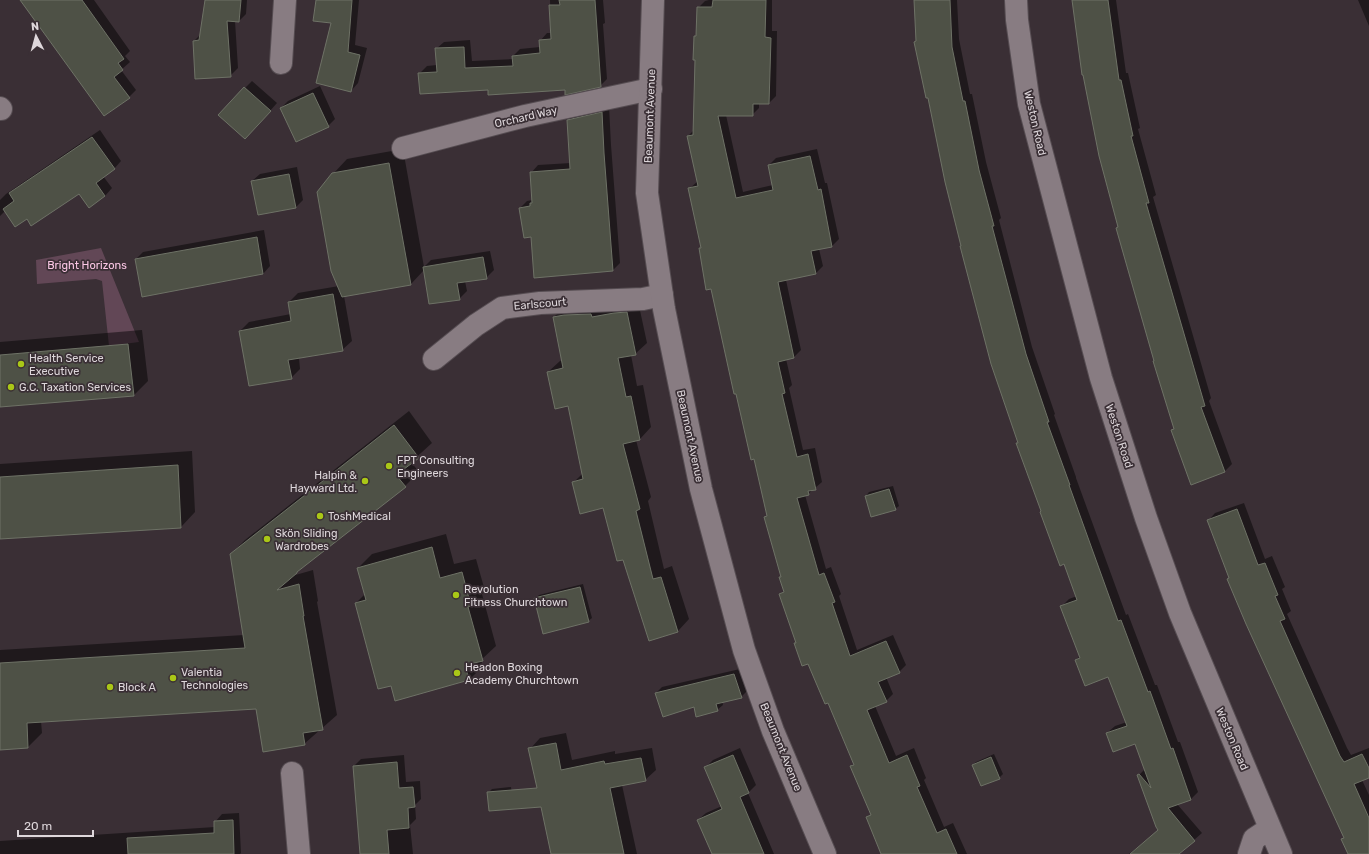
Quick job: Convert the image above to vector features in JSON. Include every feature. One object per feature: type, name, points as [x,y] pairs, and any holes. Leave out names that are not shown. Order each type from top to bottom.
[{"type":"street","points":[[281,64],[285,0]]},
{"type":"street","name":"Beaumont Avenue","points":[[653,0],[647,194],[664,309],[701,489],[744,650],[773,731],[825,854]]},
{"type":"street","name":"Weston Road","points":[[1016,0],[1017,20],[1029,104],[1101,378],[1146,518],[1180,613],[1269,829],[1281,854]]},
{"type":"street","name":"Orchard Way","points":[[402,148],[525,116],[651,89]]},
{"type":"street","name":"Earlscourt","points":[[434,359],[476,325],[502,308],[540,303],[643,299],[662,295]]},
{"type":"street","points":[[292,773],[299,854]]},
{"type":"street","points":[[1249,854],[1254,839],[1269,829]]},
{"type":"green space","name":"Bright Horizons","points":[[101,248],[139,342],[109,346],[102,281],[96,279],[37,284],[36,260]]},
{"type":"building","points":[[20,0],[82,0],[124,59],[118,63],[123,70],[114,77],[130,98],[104,116]]},
{"type":"building","points":[[205,0],[241,0],[239,22],[227,21],[231,77],[195,79],[193,41],[199,40]]},
{"type":"building","points":[[316,0],[352,0],[348,52],[360,55],[351,92],[316,83],[331,23],[313,21]]},
{"type":"building","points":[[559,0],[595,0],[601,87],[565,95],[565,90],[488,95],[488,90],[420,94],[418,73],[437,72],[435,48],[464,47],[465,68],[513,66],[512,56],[540,53],[539,40],[551,39],[549,5],[560,5]]},
{"type":"building","points":[[713,0],[766,0],[765,37],[771,38],[769,104],[753,104],[753,116],[718,116],[736,198],[773,190],[768,165],[810,156],[818,190],[821,189],[832,247],[811,251],[816,274],[778,282],[794,358],[778,362],[785,393],[782,394],[797,457],[808,454],[816,490],[808,491],[809,495],[797,498],[819,575],[824,573],[835,602],[832,603],[850,656],[886,641],[900,673],[878,682],[887,702],[867,710],[889,763],[907,755],[920,786],[917,787],[937,833],[946,829],[957,854],[881,854],[866,817],[871,815],[850,766],[854,765],[828,703],[825,704],[808,664],[802,666],[794,643],[796,643],[779,594],[784,592],[779,577],[781,577],[764,517],[767,516],[754,459],[751,460],[736,394],[734,394],[711,289],[706,290],[699,248],[701,248],[688,188],[698,186],[687,136],[693,135],[695,60],[693,60],[697,7],[712,7]]},
{"type":"building","points":[[914,0],[950,0],[952,47],[963,101],[965,101],[979,170],[994,226],[992,226],[1026,354],[1049,422],[1047,422],[1118,621],[1121,620],[1148,692],[1150,691],[1171,749],[1173,748],[1191,800],[1168,808],[1195,841],[1179,854],[1130,854],[1158,830],[1137,775],[1139,774],[1151,788],[1135,744],[1113,752],[1106,733],[1127,726],[1108,677],[1085,686],[1075,660],[1080,658],[1060,606],[1077,600],[1064,564],[1060,566],[1040,512],[1041,511],[1016,443],[1018,443],[991,364],[960,246],[928,98],[926,98],[914,42],[916,41]]},
{"type":"building","points":[[1072,0],[1108,0],[1119,80],[1121,80],[1133,136],[1131,136],[1149,203],[1146,203],[1205,406],[1201,407],[1225,472],[1191,485],[1171,430],[1174,429],[1153,361],[1116,228],[1118,227],[1099,156],[1082,75]]},
{"type":"building","points":[[244,87],[271,111],[245,139],[218,115]]},
{"type":"building","points":[[313,93],[329,127],[296,142],[280,108]]},
{"type":"building","points":[[602,112],[613,271],[534,278],[531,237],[524,238],[519,208],[530,206],[530,203],[532,203],[530,172],[570,169],[567,120]]},
{"type":"building","points":[[92,137],[115,169],[96,183],[105,196],[89,208],[79,194],[31,226],[27,219],[15,227],[3,209],[14,201],[9,193]]},
{"type":"building","points":[[389,163],[411,285],[342,297],[331,271],[317,192],[332,173]]},
{"type":"building","points":[[289,174],[296,208],[258,215],[251,181]]},
{"type":"building","points":[[257,237],[263,274],[142,297],[135,259]]},
{"type":"building","points":[[483,257],[487,279],[457,283],[460,300],[429,304],[423,267]]},
{"type":"building","points":[[333,294],[343,351],[288,360],[292,379],[249,386],[239,331],[291,321],[288,302]]},
{"type":"building","points":[[627,312],[636,355],[618,358],[626,397],[631,396],[640,440],[623,444],[640,509],[636,511],[653,579],[661,577],[678,632],[649,641],[623,560],[617,561],[603,508],[580,514],[572,482],[583,479],[568,406],[555,409],[547,372],[563,368],[553,317],[591,314],[592,317]]},
{"type":"building","points":[[128,344],[134,396],[0,407],[0,355]]},
{"type":"building","points":[[394,425],[419,458],[396,475],[406,487],[297,572],[277,590],[299,584],[303,616],[323,730],[303,733],[305,745],[263,752],[256,709],[27,723],[28,748],[0,750],[0,663],[245,648],[230,554]]},
{"type":"building","points":[[178,465],[181,528],[0,539],[0,477]]},
{"type":"building","points":[[889,489],[896,510],[871,517],[865,496]]},
{"type":"building","points":[[1237,509],[1258,565],[1265,563],[1278,595],[1275,596],[1285,619],[1280,621],[1340,756],[1344,762],[1362,754],[1369,768],[1369,778],[1354,784],[1369,818],[1369,854],[1348,854],[1341,839],[1344,838],[1246,624],[1227,579],[1229,578],[1207,520]]},
{"type":"building","points":[[432,547],[440,578],[462,572],[471,606],[468,607],[483,661],[465,665],[469,680],[395,701],[391,686],[378,689],[355,603],[366,600],[357,568]]},
{"type":"building","points":[[580,587],[589,622],[543,634],[534,598]]},
{"type":"building","points":[[734,674],[742,698],[716,704],[718,711],[696,717],[694,707],[663,717],[655,693]]},
{"type":"building","points":[[556,743],[561,770],[604,761],[605,764],[641,758],[646,781],[610,788],[624,854],[551,854],[541,807],[489,811],[487,792],[537,788],[528,748]]},
{"type":"building","points":[[733,755],[749,793],[740,797],[764,854],[712,854],[697,820],[722,809],[704,767]]},
{"type":"building","points":[[991,757],[1000,779],[981,786],[972,765]]},
{"type":"building","points":[[397,762],[399,788],[413,787],[415,807],[408,808],[409,828],[387,830],[389,854],[360,854],[353,766]]},
{"type":"building","points":[[233,820],[234,854],[128,854],[127,838],[214,833],[214,821]]},
{"type":"place","name":"Health Service Executive","points":[[21,364]]},
{"type":"place","name":"G.C. Taxation Services","points":[[11,387]]},
{"type":"place","name":"FPT Consulting Engineers","points":[[389,466]]},
{"type":"place","name":"Halpin & Hayward Ltd.","points":[[365,481]]},
{"type":"place","name":"ToshMedical","points":[[320,516]]},
{"type":"place","name":"Skön Sliding Wardrobes","points":[[267,539]]},
{"type":"place","name":"Revolution Fitness Churchtown","points":[[456,595]]},
{"type":"place","name":"Headon Boxing Academy Churchtown","points":[[457,673]]},
{"type":"place","name":"Valentia Technologies","points":[[173,678]]},
{"type":"place","name":"Block A","points":[[110,687]]}]
